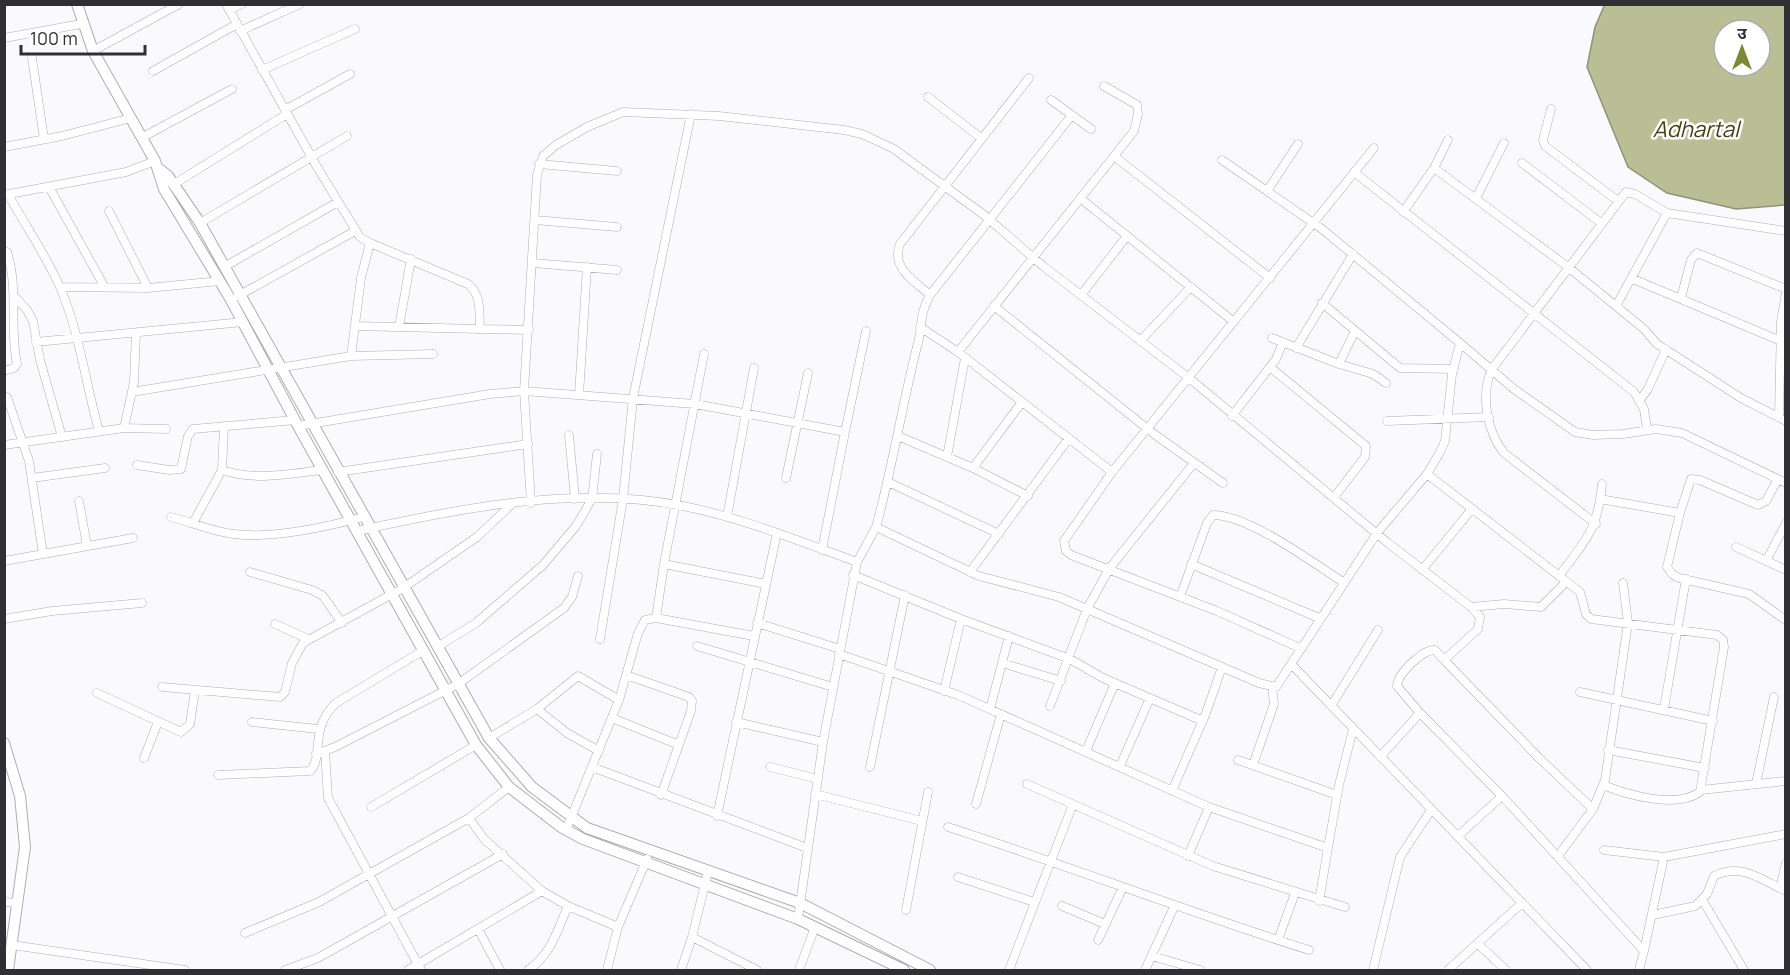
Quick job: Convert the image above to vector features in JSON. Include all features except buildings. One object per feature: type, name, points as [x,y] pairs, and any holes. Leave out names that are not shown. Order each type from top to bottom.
[{"type":"street","points":[[77,4],[81,24],[93,51],[157,164],[164,189],[220,281],[236,297],[280,368],[489,738],[532,787],[570,819],[586,828],[705,884],[798,919],[904,970]]},
{"type":"street","points":[[93,51],[179,4]]},
{"type":"street","points":[[242,4],[227,8],[355,231],[370,243],[475,289],[479,297],[480,329]]},
{"type":"street","points":[[153,71],[238,28],[300,4]]},
{"type":"street","points":[[4,38],[81,24]]},
{"type":"street","points":[[262,70],[355,29]]},
{"type":"street","points":[[32,58],[44,140]]},
{"type":"street","points":[[174,184],[350,74]]},
{"type":"street","points":[[930,295],[900,268],[897,254],[900,244],[1029,78]]},
{"type":"street","points":[[958,352],[1134,131],[1138,108],[1135,103],[1104,86]]},
{"type":"street","points":[[143,137],[232,89]]},
{"type":"street","points":[[928,97],[981,138]]},
{"type":"street","points":[[1051,100],[1091,129]]},
{"type":"street","points":[[1551,110],[1543,140],[1545,146],[1618,201]]},
{"type":"street","points":[[531,503],[524,391],[539,164],[556,145],[609,117],[630,112],[691,114],[844,129],[862,134],[894,149],[989,219],[1033,257],[1189,378],[1232,416],[1335,496],[1422,570],[1471,607],[1480,617],[1481,626],[1444,660]]},
{"type":"street","points":[[600,639],[623,499],[633,398],[691,114]]},
{"type":"street","points":[[798,919],[823,742],[853,575],[856,562],[876,527],[888,483],[920,327],[921,311],[930,295],[1072,115]]},
{"type":"street","points":[[4,147],[44,140],[131,118]]},
{"type":"street","points":[[200,223],[347,136]]},
{"type":"street","points":[[1403,212],[1434,168],[1448,140]]},
{"type":"street","points":[[1476,198],[1504,143]]},
{"type":"street","points":[[1267,191],[1298,144]]},
{"type":"street","points":[[1300,648],[1180,597],[1071,555],[1066,551],[1064,541],[1112,472],[1315,224],[1374,148]]},
{"type":"street","points":[[1114,156],[1270,278]]},
{"type":"street","points":[[1222,159],[1315,224],[1514,389],[1575,432],[1593,435],[1623,434],[1656,429],[1691,436],[1782,481],[1766,501],[1758,505],[1700,480],[1691,479],[1667,567],[1672,574],[1686,579],[1749,594],[1784,619]]},
{"type":"street","points":[[1522,163],[1601,223]]},
{"type":"street","points":[[157,164],[174,184],[200,223],[224,267],[243,322],[296,423],[477,745],[509,788],[566,830],[584,839],[708,872],[800,903],[930,970]]},
{"type":"street","points":[[99,431],[86,385],[77,339],[60,286],[6,195],[157,164]]},
{"type":"street","points":[[539,164],[617,171]]},
{"type":"street","points":[[1434,168],[1568,267],[1644,329],[1657,344],[1741,398],[1782,419],[1781,341],[1785,291],[1697,253],[1691,260],[1681,298]]},
{"type":"street","points":[[1354,172],[1635,393],[1640,400],[1647,429]]},
{"type":"street","points":[[49,187],[104,286]]},
{"type":"street","points":[[1596,524],[1504,453],[1493,440],[1487,387],[1492,369],[1601,223],[1628,192],[1667,213],[1785,231]]},
{"type":"street","points":[[1080,198],[1234,322]]},
{"type":"street","points":[[224,267],[338,202]]},
{"type":"street","points":[[109,211],[148,288]]},
{"type":"street","points":[[1616,306],[1633,279],[1667,213]]},
{"type":"street","points":[[535,220],[617,227]]},
{"type":"street","points":[[236,297],[355,231]]},
{"type":"street","points":[[1081,295],[1127,236]]},
{"type":"street","points":[[351,356],[362,278],[370,243]]},
{"type":"street","points":[[4,371],[14,368],[17,364],[14,346],[13,271],[7,252]]},
{"type":"street","points":[[1296,348],[1353,255]]},
{"type":"street","points":[[399,327],[411,260]]},
{"type":"street","points":[[533,262],[617,270]]},
{"type":"street","points":[[579,394],[587,267]]},
{"type":"street","points":[[1633,279],[1781,341]]},
{"type":"street","points":[[60,286],[148,288],[220,281]]},
{"type":"street","points":[[1140,341],[1191,287]]},
{"type":"street","points":[[14,296],[27,310],[33,321],[36,342],[62,437]]},
{"type":"street","points":[[1322,303],[1400,368],[1454,369]]},
{"type":"street","points":[[994,306],[1148,429],[1224,483]]},
{"type":"street","points":[[36,342],[243,322]]},
{"type":"street","points":[[355,326],[529,330]]},
{"type":"street","points":[[920,327],[958,352],[1112,472]]},
{"type":"street","points":[[822,550],[866,331]]},
{"type":"street","points":[[1339,364],[1355,331]]},
{"type":"street","points":[[124,428],[132,392],[136,333]]},
{"type":"street","points":[[1272,338],[1339,364],[1373,374],[1386,383]]},
{"type":"street","points":[[1232,416],[1270,367],[1282,342]]},
{"type":"street","points":[[876,527],[970,572],[1059,597],[1272,687],[1279,684],[1319,618],[1377,533],[1427,474],[1445,441],[1454,369],[1460,343]]},
{"type":"street","points":[[1640,400],[1648,389],[1666,348]]},
{"type":"street","points":[[132,392],[351,356],[433,354]]},
{"type":"street","points":[[656,618],[704,354]]},
{"type":"street","points":[[946,457],[965,358]]},
{"type":"street","points":[[1270,367],[1366,446],[1365,457],[1335,496]]},
{"type":"street","points":[[727,517],[754,368]]},
{"type":"street","points":[[786,478],[808,373]]},
{"type":"street","points":[[137,465],[169,470],[180,469],[190,432],[198,428],[310,423],[524,391],[695,404],[845,432]]},
{"type":"street","points":[[7,397],[24,442],[32,478],[43,554]]},
{"type":"street","points":[[973,468],[1022,402]]},
{"type":"street","points":[[1387,421],[1489,417]]},
{"type":"street","points":[[193,523],[222,470],[224,426]]},
{"type":"street","points":[[4,446],[124,428],[166,429]]},
{"type":"street","points":[[569,435],[574,500]]},
{"type":"street","points":[[898,436],[973,468],[1028,496]]},
{"type":"street","points":[[970,572],[1069,438]]},
{"type":"street","points":[[338,472],[528,444]]},
{"type":"street","points":[[437,647],[476,623],[543,565],[576,526],[592,500],[597,454]]},
{"type":"street","points":[[1050,706],[1070,659],[1087,609],[1109,569],[1194,463]]},
{"type":"street","points":[[32,478],[105,468]]},
{"type":"street","points":[[222,470],[237,475],[260,477],[322,470]]},
{"type":"street","points":[[1427,474],[1582,596],[1588,617],[1717,635],[1723,640],[1724,647],[1701,790]]},
{"type":"street","points":[[888,483],[999,534]]},
{"type":"street","points":[[1471,607],[1512,604],[1540,607],[1562,579],[1592,533],[1596,524],[1602,484]]},
{"type":"street","points":[[357,531],[463,508],[623,499],[676,505],[727,517],[856,562]]},
{"type":"street","points":[[1600,499],[1680,513]]},
{"type":"street","points":[[78,501],[87,546]]},
{"type":"street","points":[[162,687],[280,697],[285,692],[295,653],[308,639],[342,623],[403,588],[477,537],[512,504]]},
{"type":"street","points":[[1422,570],[1471,510]]},
{"type":"street","points":[[1180,597],[1207,523],[1213,515],[1231,518],[1274,538],[1344,582]]},
{"type":"street","points":[[171,517],[231,534],[245,535],[280,533],[363,517]]},
{"type":"street","points":[[1766,561],[1785,523]]},
{"type":"street","points":[[717,816],[777,533]]},
{"type":"street","points":[[4,561],[133,538]]},
{"type":"street","points":[[1736,546],[1785,570]]},
{"type":"street","points":[[664,564],[766,584]]},
{"type":"street","points":[[1191,564],[1319,618]]},
{"type":"street","points":[[250,572],[312,590],[323,596],[342,623]]},
{"type":"street","points":[[853,575],[1070,659],[1115,683],[1203,721]]},
{"type":"street","points":[[316,754],[458,684],[564,608],[572,597],[578,576]]},
{"type":"street","points":[[1664,709],[1686,579]]},
{"type":"street","points":[[1558,856],[1593,809],[1603,785],[1628,623],[1623,583]]},
{"type":"street","points":[[870,767],[905,595]]},
{"type":"street","points":[[4,620],[52,611],[142,603]]},
{"type":"street","points":[[566,830],[619,700],[642,622],[656,618],[754,636]]},
{"type":"street","points":[[944,691],[962,619]]},
{"type":"street","points":[[757,623],[990,709],[1209,807],[1328,848]]},
{"type":"street","points":[[274,624],[308,639]]},
{"type":"street","points":[[1332,705],[1378,630]]},
{"type":"street","points":[[990,709],[1009,636]]},
{"type":"street","points":[[697,646],[833,687]]},
{"type":"street","points":[[218,775],[310,771],[314,766],[318,729],[326,712],[336,703],[424,650]]},
{"type":"street","points":[[1593,809],[1539,758],[1435,650],[1429,650],[1399,677],[1397,686],[1400,692],[1502,795],[1644,951]]},
{"type":"street","points":[[1002,663],[1061,681]]},
{"type":"street","points":[[1291,664],[1587,970]]},
{"type":"street","points":[[1172,791],[1203,721],[1222,667]]},
{"type":"street","points":[[626,675],[692,700],[692,711],[661,795]]},
{"type":"street","points":[[489,738],[537,709],[578,676],[619,700]]},
{"type":"street","points":[[1086,751],[1115,683]]},
{"type":"street","points":[[1253,765],[1274,704],[1272,687]]},
{"type":"street","points":[[97,693],[172,730],[185,731],[190,724],[195,690]]},
{"type":"street","points":[[1580,692],[1713,721]]},
{"type":"street","points":[[1756,784],[1774,696]]},
{"type":"street","points":[[1120,766],[1150,698]]},
{"type":"street","points":[[537,709],[567,733],[599,751]]},
{"type":"street","points":[[1380,757],[1420,713]]},
{"type":"street","points":[[976,804],[1001,714]]},
{"type":"street","points":[[612,718],[679,745]]},
{"type":"street","points":[[144,758],[158,722]]},
{"type":"street","points":[[252,722],[318,729]]},
{"type":"street","points":[[736,722],[823,742]]},
{"type":"street","points":[[1319,901],[1337,795],[1353,729]]},
{"type":"street","points":[[4,742],[20,796],[25,847],[8,970]]},
{"type":"street","points":[[370,807],[477,745]]},
{"type":"street","points":[[1608,750],[1705,768]]},
{"type":"street","points":[[325,751],[328,798],[420,968]]},
{"type":"street","points":[[1238,760],[1337,795]]},
{"type":"street","points":[[592,767],[661,795],[807,848]]},
{"type":"street","points":[[770,767],[818,779]]},
{"type":"street","points":[[1603,785],[1628,795],[1651,798],[1692,796],[1701,790],[1785,781]]},
{"type":"street","points":[[1027,784],[1188,855],[1319,901],[1345,907]]},
{"type":"street","points":[[245,933],[319,902],[470,818],[509,788]]},
{"type":"street","points":[[906,910],[927,792]]},
{"type":"street","points":[[815,794],[922,821]]},
{"type":"street","points":[[1458,836],[1502,795]]},
{"type":"street","points":[[1010,970],[1073,804]]},
{"type":"street","points":[[1188,855],[1209,807]]},
{"type":"street","points":[[1373,970],[1400,857],[1431,810]]},
{"type":"street","points":[[470,818],[484,839],[542,891],[568,906],[618,927]]},
{"type":"street","points":[[948,827],[1050,860],[1174,907],[1309,950]]},
{"type":"street","points":[[1604,850],[1664,857],[1785,834]]},
{"type":"street","points":[[285,970],[318,958],[502,854]]},
{"type":"street","points":[[607,970],[618,927],[648,857]]},
{"type":"street","points":[[1639,970],[1664,857]]},
{"type":"street","points":[[1653,915],[1679,912],[1703,901],[1712,879],[1723,871],[1747,871],[1783,890],[1785,863]]},
{"type":"street","points":[[681,970],[693,937],[708,872]]},
{"type":"street","points":[[958,877],[1034,902]]},
{"type":"street","points":[[1098,940],[1123,887]]},
{"type":"street","points":[[408,970],[420,968],[542,891]]},
{"type":"street","points":[[1278,940],[1295,893]]},
{"type":"street","points":[[1703,901],[1744,970]]},
{"type":"street","points":[[4,902],[17,903]]},
{"type":"street","points":[[1448,970],[1522,903]]},
{"type":"street","points":[[528,970],[544,958],[550,949],[568,906]]},
{"type":"street","points":[[1062,906],[1105,924]]},
{"type":"street","points":[[1145,970],[1174,907]]},
{"type":"street","points":[[799,970],[815,927]]},
{"type":"street","points":[[478,930],[500,970]]},
{"type":"street","points":[[693,937],[757,970]]},
{"type":"street","points":[[1478,944],[1506,970]]},
{"type":"street","points":[[12,945],[139,967],[185,970]]},
{"type":"street","points":[[1152,956],[1200,970]]},
{"type":"water","name":"Adhartal","points":[[1605,4],[1785,5],[1785,205],[1736,209],[1667,193],[1628,167],[1587,67],[1595,27]]}]
